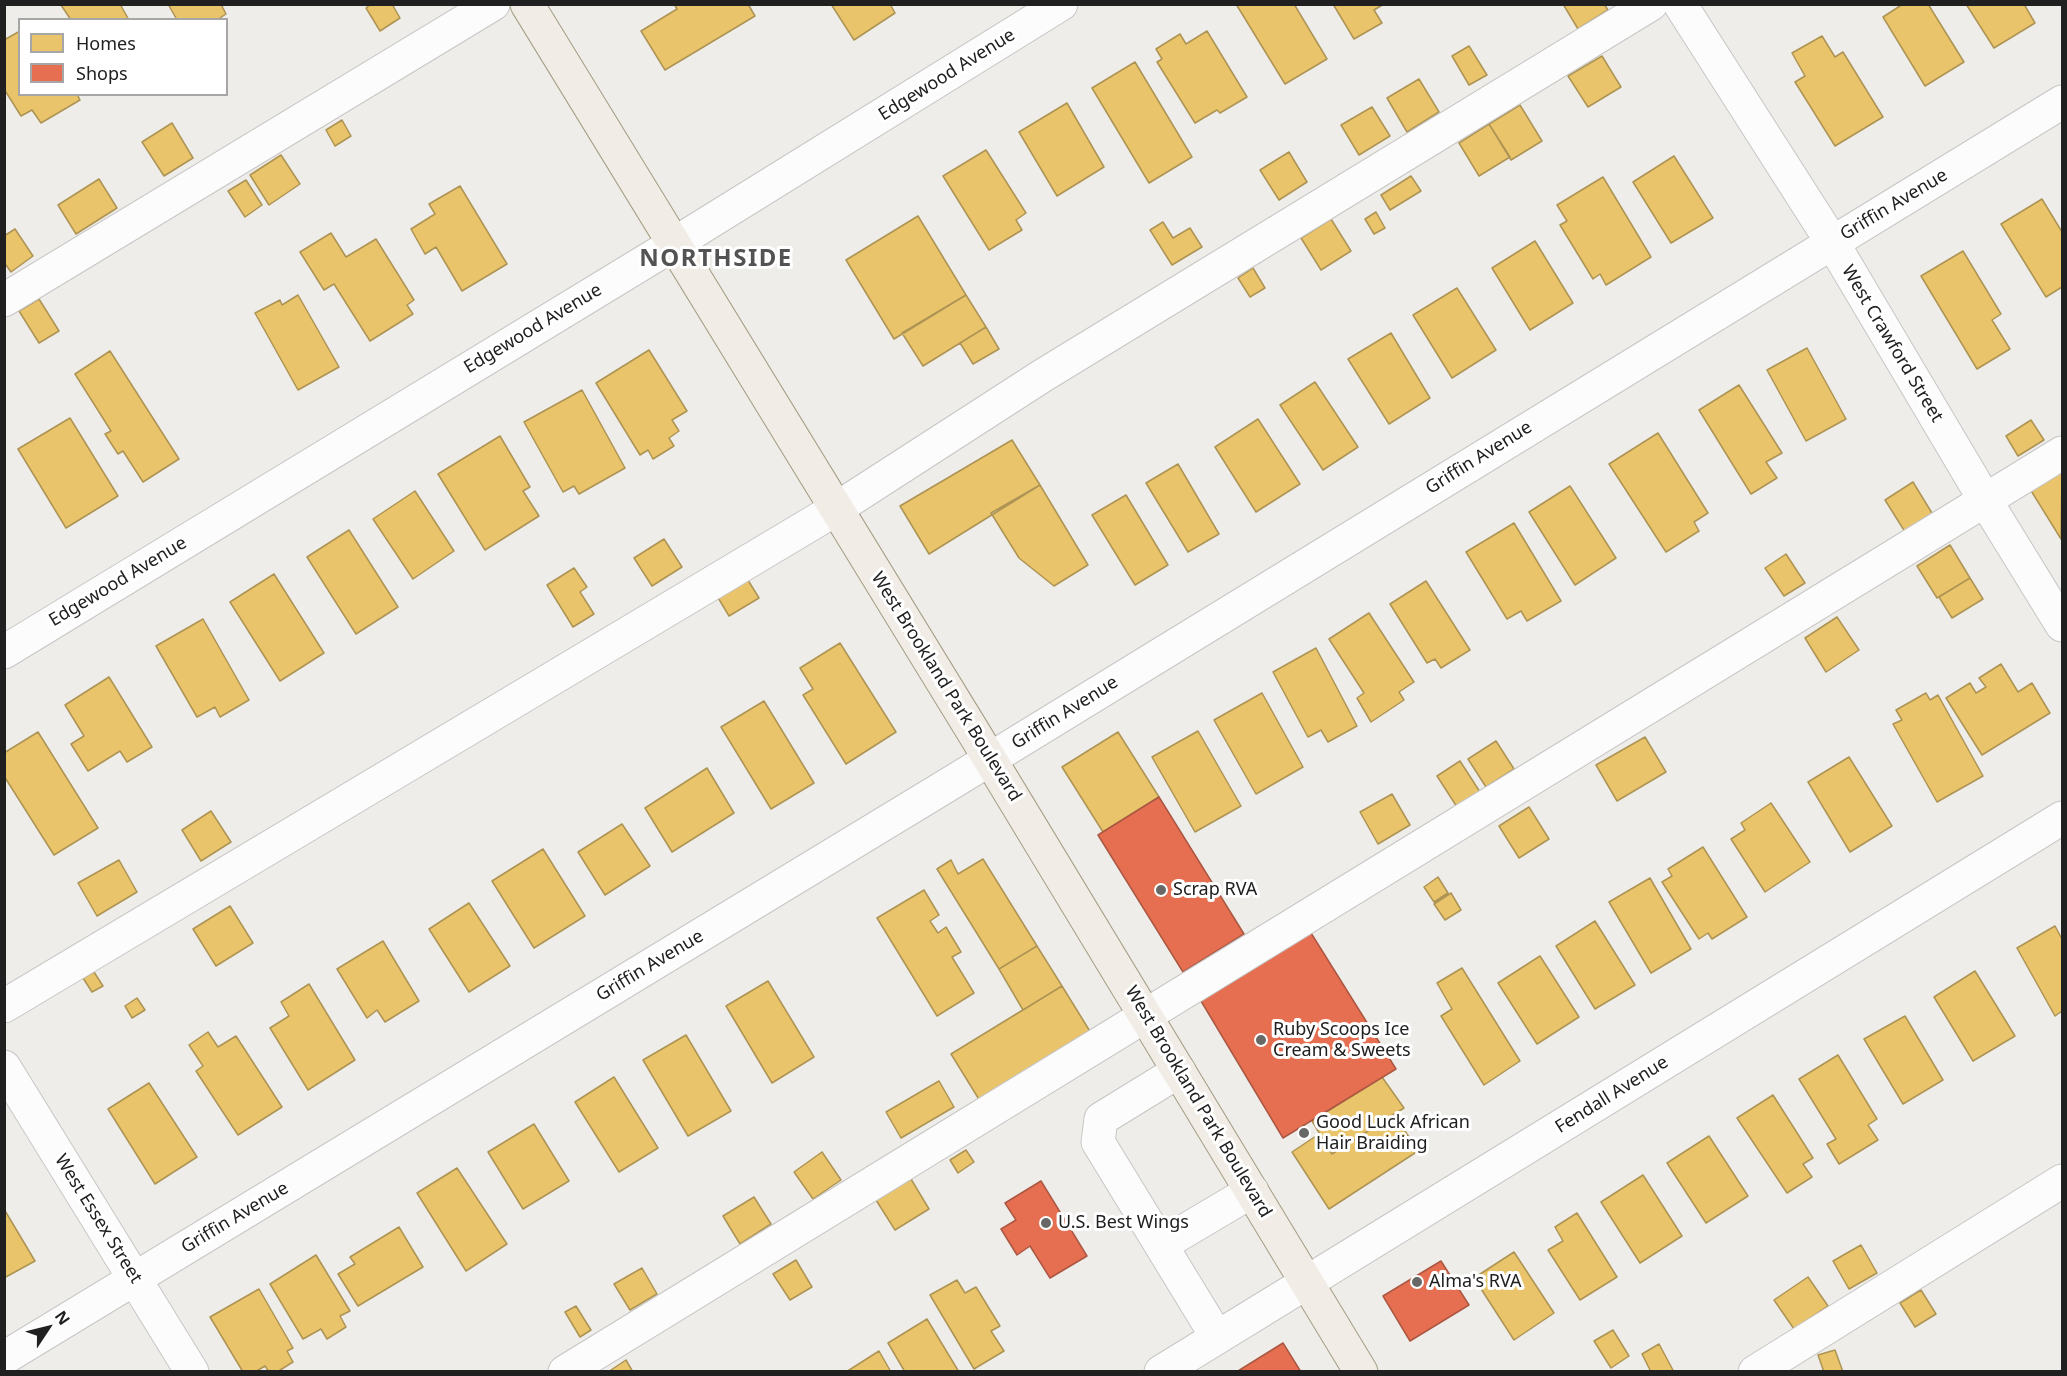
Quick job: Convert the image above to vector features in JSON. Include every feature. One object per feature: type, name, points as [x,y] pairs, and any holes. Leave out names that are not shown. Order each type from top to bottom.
[{"type":"main road","name":"West Brookland Park Boulevard","points":[[527,4],[990,759],[1361,1371]]},
{"type":"street","points":[[4,300],[494,4]]},
{"type":"street","name":"Edgewood Avenue","points":[[4,652],[674,244],[1061,4]]},
{"type":"street","points":[[4,1006],[836,509],[1042,375],[1651,4]]},
{"type":"street","name":"West Crawford Street","points":[[1680,4],[1832,242],[2062,625]]},
{"type":"street","name":"Griffin Avenue","points":[[4,1358],[990,759],[2062,102]]},
{"type":"street","points":[[565,1371],[2062,453]]},
{"type":"street","name":"Fendall Avenue","points":[[1161,1371],[2062,818]]},
{"type":"street","name":"West Essex Street","points":[[4,1067],[192,1371]]},
{"type":"street","points":[[1179,1071],[1101,1119],[1098,1142],[1217,1337]]},
{"type":"street","points":[[1755,1371],[2062,1181]]},
{"type":"street","points":[[1161,1245],[1252,1191]]},
{"type":"building: Homes","points":[[120,4],[128,18],[70,18],[61,5]]},
{"type":"building: Homes","points":[[168,4],[221,4],[226,14],[220,18],[176,18]]},
{"type":"building: Homes","points":[[371,4],[392,4],[400,18],[380,31],[366,8]]},
{"type":"building: Homes","points":[[674,4],[748,4],[755,16],[665,70],[641,31],[677,9]]},
{"type":"building: Homes","points":[[831,4],[890,4],[895,13],[854,40]]},
{"type":"building: Homes","points":[[1236,4],[1294,4],[1327,59],[1285,84]]},
{"type":"building: Homes","points":[[1333,4],[1384,4],[1374,10],[1382,23],[1354,39]]},
{"type":"building: Homes","points":[[1563,4],[1604,4],[1608,10],[1578,29]]},
{"type":"building: Homes","points":[[1903,4],[1928,4],[1964,62],[1925,86],[1883,17]]},
{"type":"building: Homes","points":[[1966,4],[2024,4],[2035,23],[1994,48]]},
{"type":"building: Homes","points":[[1207,31],[1247,97],[1220,113],[1217,110],[1195,123],[1157,62],[1162,59],[1156,49],[1180,34],[1186,44]]},
{"type":"building: Homes","points":[[18,32],[18,96],[78,96],[80,100],[41,123],[32,110],[21,116],[4,89],[4,40]]},
{"type":"building: Homes","points":[[1822,36],[1835,57],[1843,52],[1883,117],[1835,146],[1795,82],[1805,76],[1792,53]]},
{"type":"building: Homes","points":[[1469,46],[1487,75],[1469,85],[1452,56]]},
{"type":"building: Homes","points":[[1602,56],[1621,87],[1588,107],[1568,76]]},
{"type":"building: Homes","points":[[1135,62],[1192,157],[1149,183],[1092,88]]},
{"type":"building: Homes","points":[[1419,79],[1439,112],[1407,132],[1387,98]]},
{"type":"building: Homes","points":[[1067,103],[1104,167],[1057,196],[1019,132]]},
{"type":"building: Homes","points":[[1520,105],[1542,141],[1511,160],[1489,124]]},
{"type":"building: Homes","points":[[1372,107],[1390,136],[1359,155],[1341,125]]},
{"type":"building: Homes","points":[[342,120],[351,136],[335,146],[326,130]]},
{"type":"building: Homes","points":[[172,123],[193,158],[164,176],[142,142]]},
{"type":"building: Homes","points":[[1489,124],[1510,157],[1479,176],[1459,143]]},
{"type":"building: Homes","points":[[986,150],[1026,213],[1016,220],[1022,230],[989,250],[943,176]]},
{"type":"building: Homes","points":[[1289,152],[1307,182],[1279,200],[1260,170]]},
{"type":"building: Homes","points":[[281,155],[300,184],[269,205],[250,175]]},
{"type":"building: Homes","points":[[1674,156],[1713,218],[1671,243],[1633,182]]},
{"type":"building: Homes","points":[[1411,176],[1421,191],[1390,210],[1381,195]]},
{"type":"building: Homes","points":[[1603,177],[1651,257],[1606,285],[1600,274],[1593,279],[1560,225],[1567,221],[1557,205]]},
{"type":"building: Homes","points":[[99,179],[117,208],[76,234],[58,205]]},
{"type":"building: Homes","points":[[246,180],[262,205],[245,217],[228,191]]},
{"type":"building: Homes","points":[[460,186],[507,264],[462,291],[436,247],[425,254],[411,229],[435,214],[429,204]]},
{"type":"building: Homes","points":[[2042,199],[2062,232],[2062,287],[2046,297],[2001,224]]},
{"type":"building: Homes","points":[[1376,212],[1385,228],[1374,234],[1365,219]]},
{"type":"building: Homes","points":[[918,216],[966,295],[894,339],[846,260]]},
{"type":"building: Homes","points":[[1331,219],[1351,251],[1321,270],[1301,238]]},
{"type":"building: Homes","points":[[1163,222],[1173,238],[1190,228],[1202,247],[1172,265],[1150,230]]},
{"type":"building: Homes","points":[[15,229],[33,256],[11,272],[6,265],[4,266],[4,236]]},
{"type":"building: Homes","points":[[331,233],[346,257],[376,239],[414,300],[407,305],[413,314],[370,341],[334,284],[324,290],[300,252]]},
{"type":"building: Homes","points":[[1535,241],[1573,303],[1530,330],[1492,268]]},
{"type":"building: Homes","points":[[1963,251],[2001,314],[1992,320],[2010,349],[1977,369],[1921,276]]},
{"type":"building: Homes","points":[[1253,268],[1265,288],[1250,297],[1238,278]]},
{"type":"building: Homes","points":[[1457,288],[1496,350],[1452,378],[1413,315]]},
{"type":"building: Homes","points":[[298,295],[339,367],[298,390],[255,313],[280,300],[282,305]]},
{"type":"building: Homes","points":[[966,295],[986,327],[923,366],[902,333]]},
{"type":"building: Homes","points":[[39,299],[59,331],[39,343],[19,311]]},
{"type":"building: Homes","points":[[986,327],[999,349],[973,364],[960,343]]},
{"type":"building: Homes","points":[[1391,333],[1430,398],[1389,424],[1348,359]]},
{"type":"building: Homes","points":[[1807,348],[1846,419],[1806,441],[1767,370]]},
{"type":"building: Homes","points":[[649,350],[687,411],[672,420],[679,431],[669,438],[674,446],[653,459],[648,450],[640,455],[596,383]]},
{"type":"building: Homes","points":[[110,351],[179,459],[143,482],[123,451],[118,454],[105,434],[111,431],[75,374]]},
{"type":"building: Homes","points":[[1315,382],[1358,447],[1323,470],[1280,405]]},
{"type":"building: Homes","points":[[1739,385],[1782,453],[1766,462],[1777,478],[1751,494],[1699,410]]},
{"type":"building: Homes","points":[[582,390],[625,468],[579,494],[574,486],[563,492],[524,422]]},
{"type":"building: Homes","points":[[70,418],[118,496],[66,528],[18,449]]},
{"type":"building: Homes","points":[[1258,419],[1300,484],[1256,512],[1215,447]]},
{"type":"building: Homes","points":[[2031,420],[2044,440],[2018,456],[2006,436]]},
{"type":"building: Homes","points":[[1658,433],[1708,513],[1694,522],[1699,531],[1666,552],[1609,464]]},
{"type":"building: Homes","points":[[500,436],[530,487],[523,491],[539,516],[485,550],[438,474]]},
{"type":"building: Homes","points":[[1012,440],[1040,485],[929,554],[900,506]]},
{"type":"building: Homes","points":[[1178,464],[1219,534],[1188,552],[1146,483]]},
{"type":"building: Homes","points":[[2061,471],[2062,473],[2061,539],[2030,489]]},
{"type":"building: Homes","points":[[1913,482],[1935,518],[1907,535],[1885,500]]},
{"type":"building: Homes","points":[[1040,485],[1088,565],[1054,586],[1019,558],[991,513]]},
{"type":"building: Homes","points":[[1570,486],[1616,558],[1575,585],[1529,512]]},
{"type":"building: Homes","points":[[415,491],[454,551],[413,579],[373,519]]},
{"type":"building: Homes","points":[[1126,495],[1168,565],[1135,585],[1092,515]]},
{"type":"building: Homes","points":[[1514,523],[1561,601],[1527,621],[1521,611],[1507,619],[1466,552]]},
{"type":"building: Homes","points":[[349,530],[398,607],[356,634],[307,557]]},
{"type":"building: Homes","points":[[664,539],[682,567],[652,586],[634,558]]},
{"type":"building: Homes","points":[[1950,545],[1970,578],[1937,598],[1917,566]]},
{"type":"building: Homes","points":[[1786,554],[1805,583],[1784,596],[1765,568]]},
{"type":"building: Homes","points":[[574,568],[587,587],[580,592],[594,614],[573,627],[547,585]]},
{"type":"building: Homes","points":[[743,572],[759,598],[729,616],[714,591]]},
{"type":"building: Homes","points":[[274,574],[324,653],[280,681],[230,602]]},
{"type":"building: Homes","points":[[1970,578],[1983,599],[1952,618],[1939,597]]},
{"type":"building: Homes","points":[[1426,581],[1470,650],[1441,668],[1435,659],[1427,663],[1390,604]]},
{"type":"building: Homes","points":[[1369,613],[1414,682],[1399,692],[1404,700],[1371,722],[1357,698],[1364,693],[1329,639]]},
{"type":"building: Homes","points":[[1837,617],[1859,650],[1826,672],[1805,638]]},
{"type":"building: Homes","points":[[203,619],[249,700],[220,717],[215,707],[197,717],[156,646]]},
{"type":"building: Homes","points":[[840,643],[896,732],[846,764],[803,695],[813,689],[800,668]]},
{"type":"building: Homes","points":[[1316,648],[1357,726],[1328,742],[1321,730],[1308,737],[1273,672]]},
{"type":"building: Homes","points":[[2001,664],[2018,692],[2032,683],[2050,713],[1982,755],[1946,698],[1970,683],[1976,693],[1986,687],[1979,678]]},
{"type":"building: Homes","points":[[109,677],[152,747],[127,762],[120,751],[88,771],[71,744],[84,736],[65,705]]},
{"type":"building: Homes","points":[[1262,693],[1303,767],[1256,794],[1214,720]]},
{"type":"building: Homes","points":[[1926,693],[1930,700],[1938,695],[1983,776],[1937,802],[1893,724],[1902,720],[1896,710]]},
{"type":"building: Homes","points":[[764,701],[814,783],[771,809],[721,727]]},
{"type":"building: Homes","points":[[1198,731],[1241,806],[1195,832],[1152,757]]},
{"type":"building: Homes","points":[[38,732],[98,828],[54,855],[4,776],[4,753]]},
{"type":"building: Homes","points":[[1118,732],[1159,797],[1103,832],[1062,767]]},
{"type":"building: Homes","points":[[1645,737],[1666,772],[1617,801],[1596,765]]},
{"type":"building: Homes","points":[[1496,741],[1514,769],[1486,787],[1468,759]]},
{"type":"building: Homes","points":[[1849,757],[1892,826],[1850,852],[1808,782]]},
{"type":"building: Homes","points":[[1460,761],[1480,792],[1457,807],[1437,776]]},
{"type":"building: Homes","points":[[707,768],[734,813],[672,852],[645,808]]},
{"type":"building: Homes","points":[[1392,794],[1410,825],[1378,844],[1360,812]]},
{"type":"building: Homes","points":[[1771,803],[1810,862],[1765,892],[1731,839],[1745,830],[1741,823]]},
{"type":"building: Homes","points":[[1529,807],[1549,839],[1519,858],[1499,826]]},
{"type":"building: Homes","points":[[211,811],[231,842],[201,861],[182,830]]},
{"type":"building: Homes","points":[[622,824],[650,866],[605,895],[578,852]]},
{"type":"building: Homes","points":[[1703,847],[1747,917],[1712,939],[1708,933],[1699,939],[1662,882],[1672,876],[1668,869]]},
{"type":"building: Homes","points":[[543,849],[585,916],[534,948],[492,881]]},
{"type":"building: Homes","points":[[983,859],[1037,946],[999,969],[937,869],[951,860],[958,874]]},
{"type":"building: Homes","points":[[119,860],[137,892],[97,916],[78,883]]},
{"type":"building: Homes","points":[[1438,877],[1448,893],[1434,902],[1424,887]]},
{"type":"building: Homes","points":[[1650,878],[1691,949],[1651,973],[1609,902]]},
{"type":"building: Homes","points":[[924,890],[939,915],[930,921],[938,933],[946,927],[961,952],[952,957],[974,993],[937,1016],[877,918]]},
{"type":"building: Homes","points":[[1451,893],[1461,910],[1445,920],[1434,904]]},
{"type":"building: Homes","points":[[469,903],[510,966],[469,992],[429,929]]},
{"type":"building: Homes","points":[[230,906],[253,943],[216,966],[193,929]]},
{"type":"building: Homes","points":[[1595,921],[1635,985],[1595,1009],[1556,946]]},
{"type":"building: Homes","points":[[2055,926],[2062,939],[2062,1011],[2055,1016],[2017,948]]},
{"type":"building: Homes","points":[[383,941],[419,1001],[385,1022],[377,1010],[367,1018],[337,969]]},
{"type":"building: Homes","points":[[1037,946],[1062,986],[1023,1010],[999,969]]},
{"type":"building: Homes","points":[[1540,956],[1579,1017],[1537,1044],[1498,983]]},
{"type":"building: Homes","points":[[1462,968],[1520,1061],[1484,1085],[1441,1016],[1452,1009],[1437,983]]},
{"type":"building: Homes","points":[[1975,971],[2015,1036],[1973,1061],[1934,997]]},
{"type":"building: Homes","points":[[94,972],[103,986],[92,992],[83,978]]},
{"type":"building: Homes","points":[[768,981],[814,1057],[772,1083],[726,1006]]},
{"type":"building: Homes","points":[[309,984],[355,1060],[308,1090],[270,1028],[289,1016],[281,1002]]},
{"type":"building: Homes","points":[[1062,986],[1091,1033],[980,1101],[951,1054]]},
{"type":"building: Homes","points":[[137,998],[145,1010],[132,1018],[125,1006]]},
{"type":"building: Homes","points":[[1905,1016],[1943,1080],[1903,1104],[1864,1039]]},
{"type":"building: Homes","points":[[208,1032],[218,1047],[236,1036],[282,1107],[238,1135],[196,1071],[203,1066],[189,1045]]},
{"type":"building: Homes","points":[[686,1035],[731,1111],[688,1136],[643,1060]]},
{"type":"building: Homes","points":[[1838,1055],[1877,1119],[1868,1125],[1878,1140],[1839,1164],[1827,1144],[1836,1139],[1799,1079]]},
{"type":"building: Homes","points":[[614,1077],[658,1148],[619,1172],[575,1102]]},
{"type":"building: Homes","points":[[1382,1077],[1404,1108],[1332,1154],[1312,1121]]},
{"type":"building: Homes","points":[[939,1081],[954,1107],[901,1138],[886,1112]]},
{"type":"building: Homes","points":[[149,1083],[197,1157],[155,1184],[108,1109]]},
{"type":"building: Homes","points":[[1773,1095],[1813,1158],[1803,1164],[1812,1177],[1787,1193],[1737,1118]]},
{"type":"building: Homes","points":[[1394,1114],[1418,1151],[1329,1209],[1292,1152],[1319,1134],[1332,1154]]},
{"type":"building: Homes","points":[[534,1124],[569,1181],[523,1209],[488,1152]]},
{"type":"building: Homes","points":[[1709,1136],[1748,1196],[1706,1223],[1667,1163]]},
{"type":"building: Homes","points":[[966,1150],[974,1162],[958,1173],[950,1160]]},
{"type":"building: Homes","points":[[822,1152],[841,1180],[813,1199],[794,1172]]},
{"type":"building: Homes","points":[[457,1168],[507,1244],[466,1271],[417,1193]]},
{"type":"building: Homes","points":[[1643,1175],[1682,1236],[1640,1263],[1601,1202]]},
{"type":"building: Homes","points":[[911,1179],[929,1209],[895,1230],[876,1200]]},
{"type":"building: Homes","points":[[754,1197],[771,1224],[740,1244],[723,1216]]},
{"type":"building: Homes","points":[[4,1209],[35,1261],[4,1278]]},
{"type":"building: Homes","points":[[1577,1213],[1617,1277],[1580,1300],[1548,1250],[1563,1241],[1555,1227]]},
{"type":"building: Homes","points":[[399,1227],[423,1267],[358,1306],[338,1274],[355,1264],[350,1257]]},
{"type":"building: Homes","points":[[1861,1245],[1877,1273],[1849,1289],[1833,1261]]},
{"type":"building: Homes","points":[[1514,1252],[1554,1313],[1514,1340],[1474,1278]]},
{"type":"building: Homes","points":[[316,1255],[350,1311],[340,1316],[346,1327],[327,1339],[321,1329],[303,1339],[270,1284]]},
{"type":"building: Homes","points":[[796,1260],[812,1287],[790,1300],[773,1274]]},
{"type":"building: Homes","points":[[642,1268],[657,1294],[630,1310],[614,1284]]},
{"type":"building: Homes","points":[[1808,1277],[1828,1306],[1794,1329],[1774,1300]]},
{"type":"building: Homes","points":[[957,1280],[965,1293],[976,1287],[1000,1326],[991,1331],[1004,1351],[974,1369],[930,1295]]},
{"type":"building: Homes","points":[[259,1289],[293,1348],[287,1351],[293,1362],[277,1372],[269,1372],[265,1366],[255,1372],[243,1372],[210,1317]]},
{"type":"building: Homes","points":[[1921,1290],[1936,1314],[1915,1327],[1900,1303]]},
{"type":"building: Homes","points":[[576,1306],[591,1330],[580,1337],[565,1312]]},
{"type":"building: Homes","points":[[927,1319],[959,1372],[905,1372],[888,1343]]},
{"type":"building: Homes","points":[[1613,1330],[1629,1356],[1611,1368],[1594,1341]]},
{"type":"building: Homes","points":[[1659,1344],[1674,1372],[1651,1372],[1642,1354]]},
{"type":"building: Homes","points":[[1835,1350],[1843,1372],[1824,1372],[1818,1355]]},
{"type":"building: Homes","points":[[879,1351],[891,1372],[846,1372]]},
{"type":"building: Homes","points":[[626,1360],[633,1372],[608,1372]]},
{"type":"building: Shops","points":[[1159,797],[1244,934],[1183,972],[1098,835]]},
{"type":"building: Shops","points":[[1311,933],[1396,1069],[1283,1138],[1201,1001]]},
{"type":"building: Shops","points":[[1041,1181],[1087,1256],[1050,1278],[1030,1246],[1017,1255],[1001,1229],[1016,1220],[1005,1203]]},
{"type":"building: Shops","points":[[1441,1261],[1469,1305],[1410,1341],[1383,1296]]},
{"type":"building: Shops","points":[[1283,1343],[1301,1372],[1237,1372],[1238,1371]]},
{"type":"place","name":"Scrap RVA","points":[[1161,890]]},
{"type":"place","name":"Ruby Scoops Ice Cream & Sweets","points":[[1261,1040]]},
{"type":"place","name":"Good Luck African Hair Braiding","points":[[1304,1133]]},
{"type":"place","name":"U.S. Best Wings","points":[[1046,1223]]},
{"type":"place","name":"Alma's RVA","points":[[1417,1282]]},
{"type":"district","name":"NORTHSIDE","points":[[716,259]]}]
